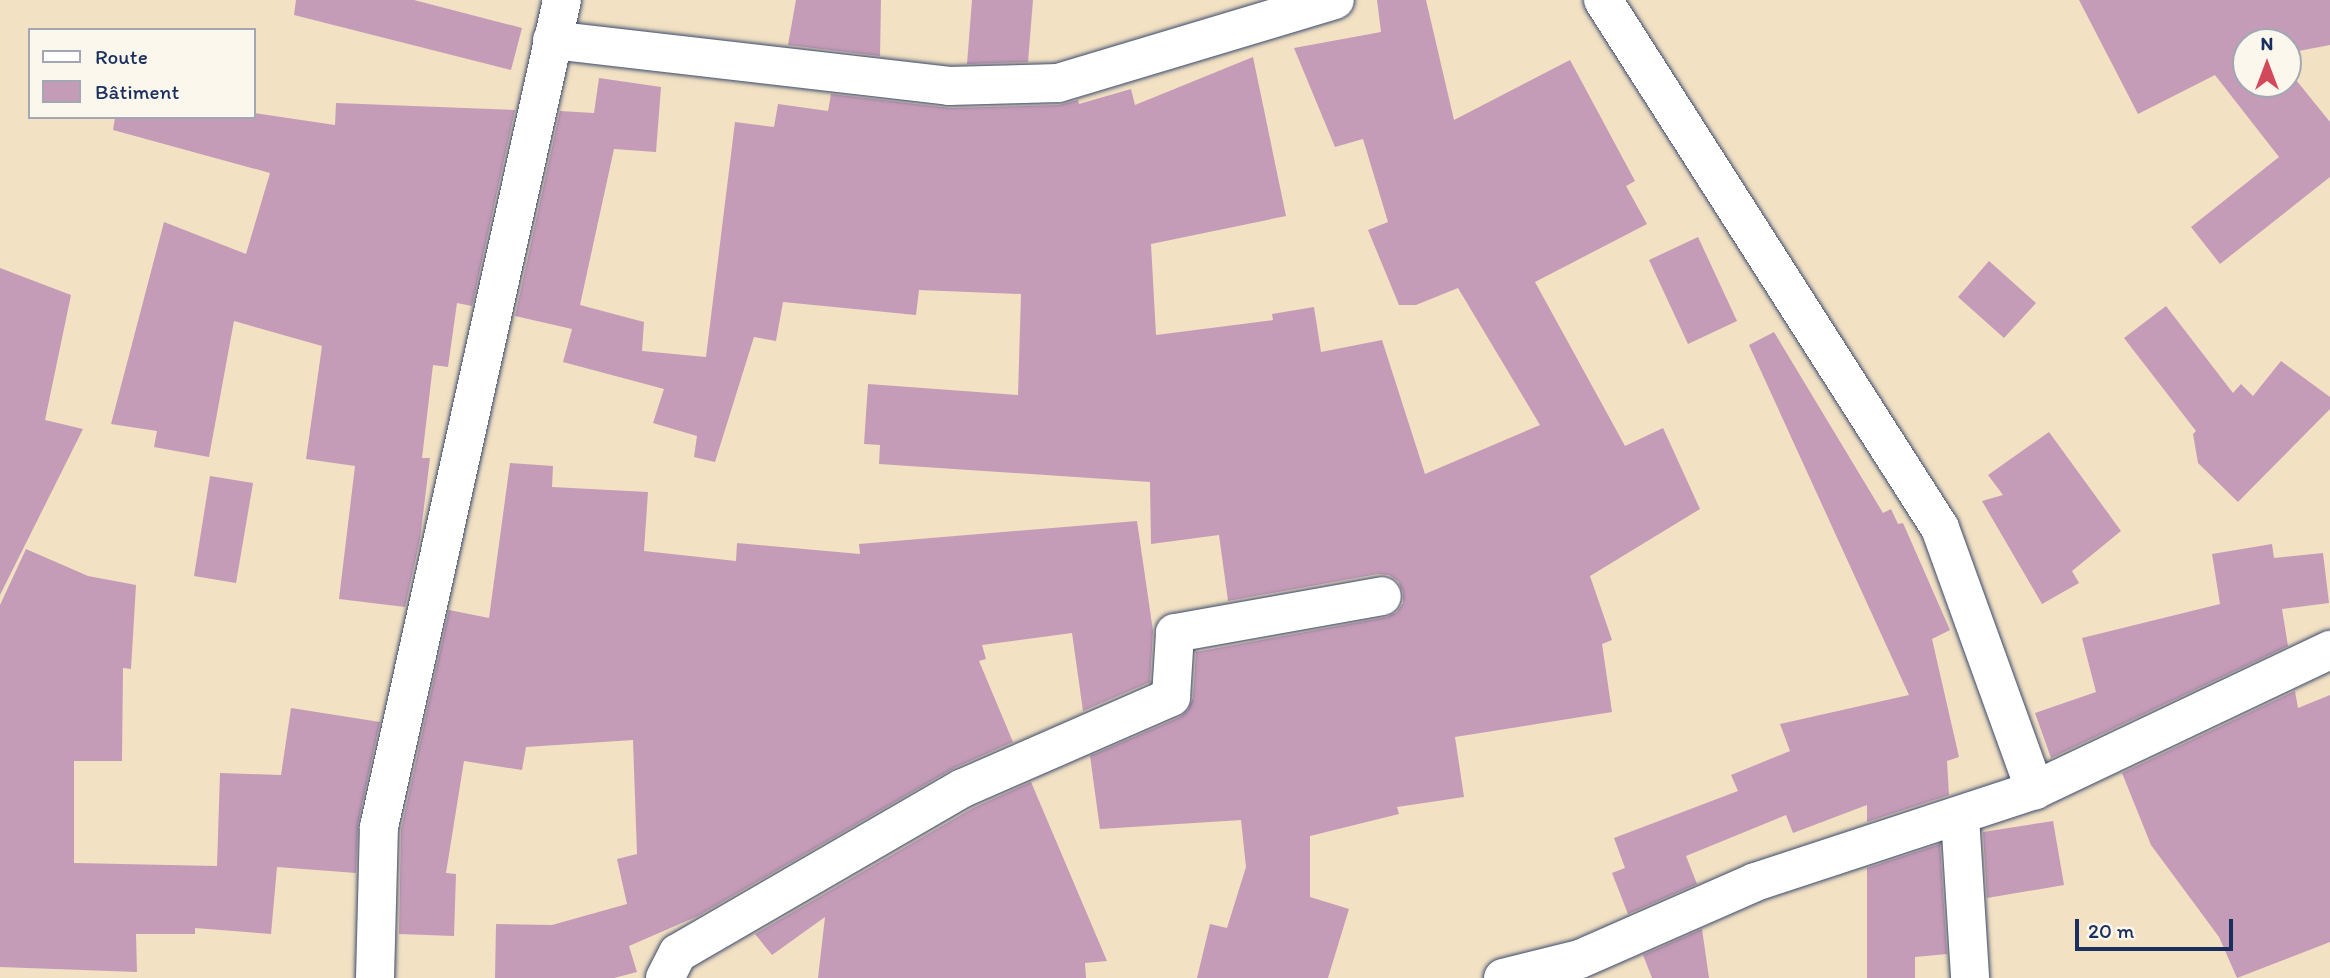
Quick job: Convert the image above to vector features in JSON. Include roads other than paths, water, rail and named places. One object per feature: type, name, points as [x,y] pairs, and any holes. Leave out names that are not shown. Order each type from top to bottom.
[{"type":"street","points":[[375,978],[379,827],[562,0]]},
{"type":"street","points":[[552,40],[949,86],[1058,83],[1335,0]]},
{"type":"street","points":[[1603,0],[1940,528],[2035,790]]},
{"type":"street","points":[[665,978],[678,953],[962,788],[1171,697],[1175,632],[1382,596]]},
{"type":"street","points":[[1503,978],[1580,959],[1755,882],[1960,817],[2035,790],[2330,650]]},
{"type":"street","points":[[1960,817],[1970,978]]}]
